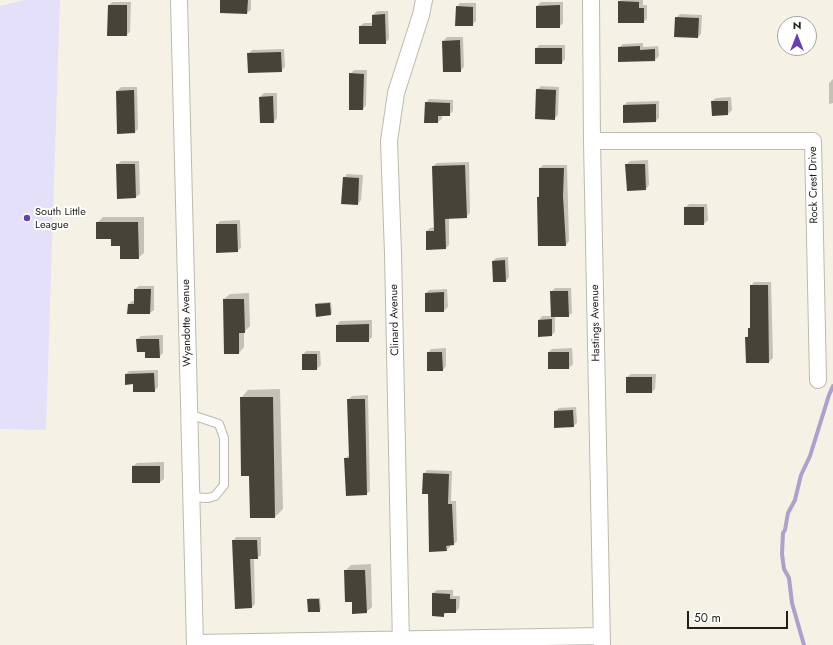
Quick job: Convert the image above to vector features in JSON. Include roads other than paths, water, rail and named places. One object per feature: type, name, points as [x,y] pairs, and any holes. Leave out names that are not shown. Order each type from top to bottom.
[{"type":"street","name":"Wyandotte Avenue","points":[[179,0],[195,644]]},
{"type":"street","name":"Clinard Avenue","points":[[401,642],[389,141],[396,93],[421,15],[424,0]]},
{"type":"street","name":"Hastings Avenue","points":[[591,0],[592,140],[602,640]]},
{"type":"street","name":"Rock Crest Drive","points":[[592,140],[813,140],[818,380]]},
{"type":"street","points":[[195,644],[602,640]]},
{"type":"lane","points":[[189,414],[220,424],[224,438],[224,485],[216,496],[208,498],[192,497]]},
{"type":"waterway","points":[[804,645],[792,603],[789,578],[784,569],[782,554],[783,533],[785,530],[788,513],[795,500],[801,475],[810,456],[833,386]]},
{"type":"place","name":"South Little League","points":[[27,218]]}]
